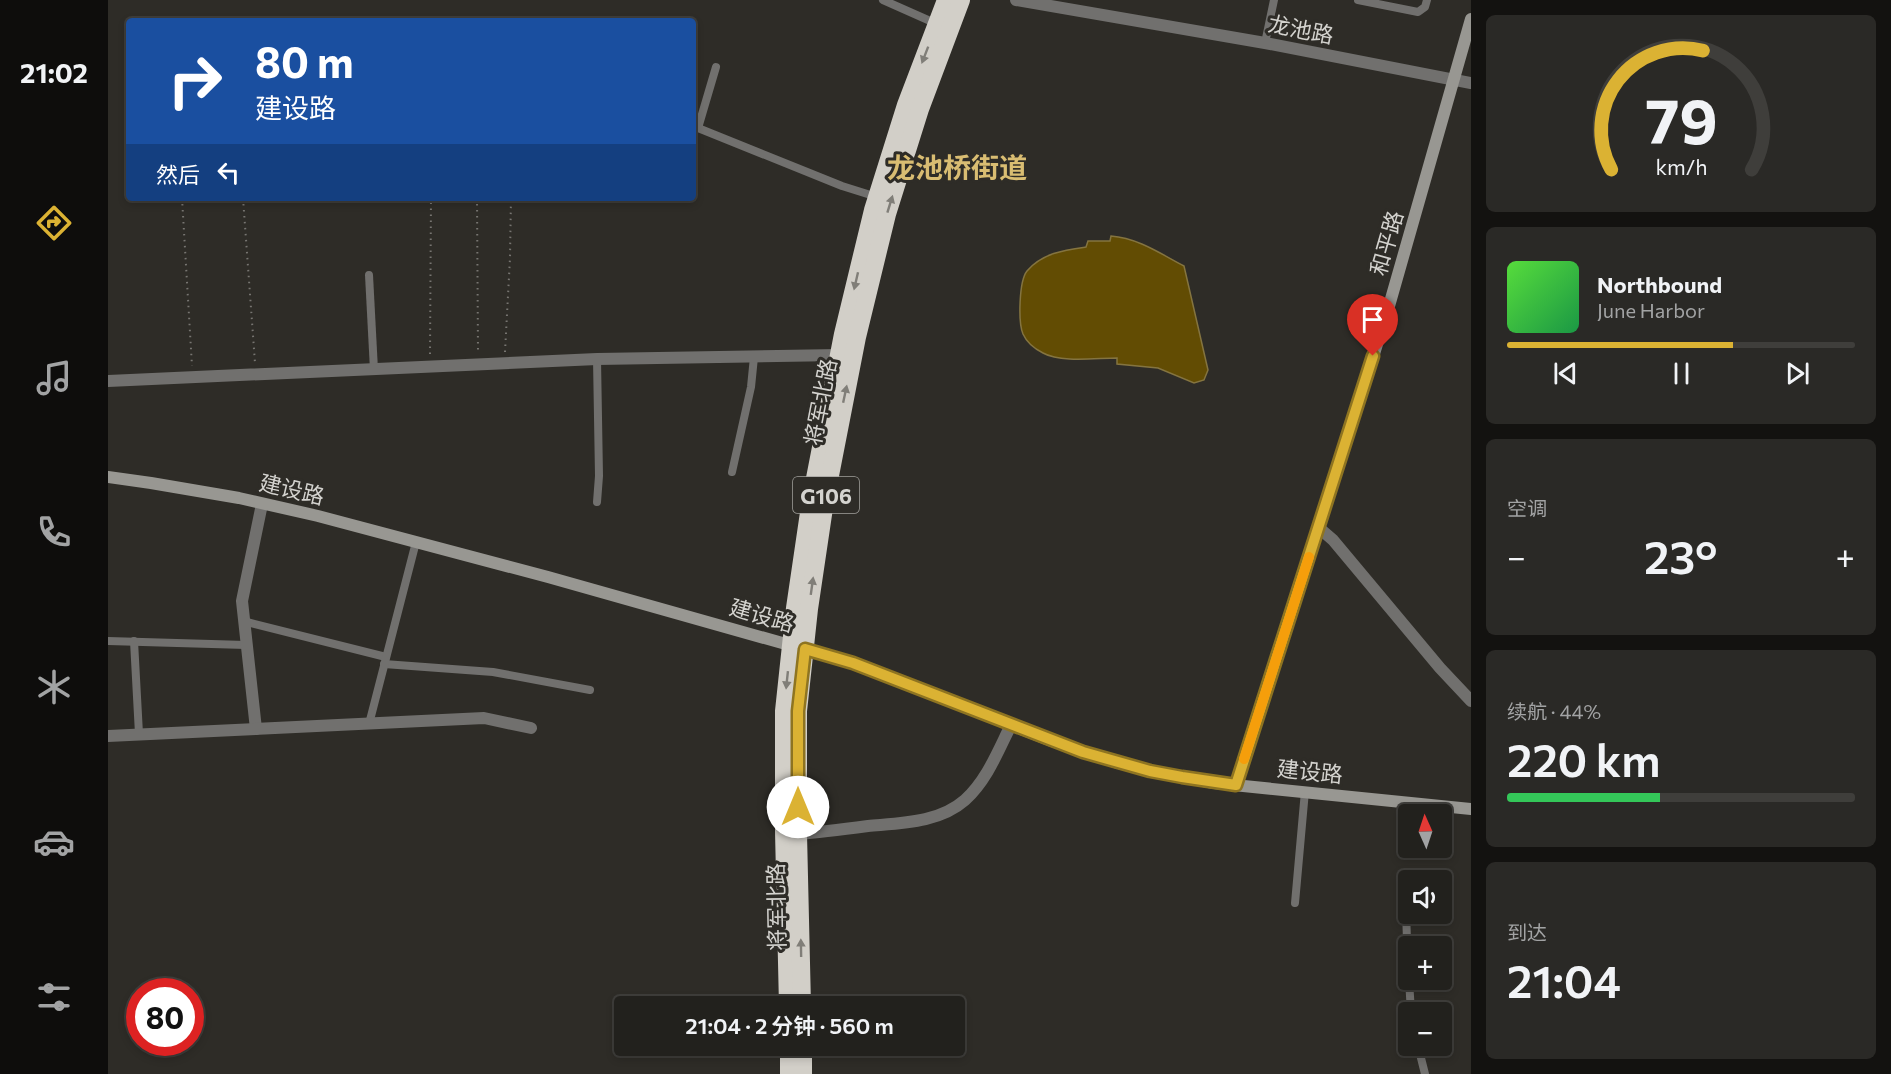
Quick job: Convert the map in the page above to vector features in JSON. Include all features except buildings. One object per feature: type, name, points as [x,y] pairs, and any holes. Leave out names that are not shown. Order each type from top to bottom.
[{"type":"highway","name":"将军北路","points":[[802,996],[798,834],[798,647],[811,499],[839,355],[877,197],[906,105],[946,0]]},
{"type":"highway","name":"将军北路","points":[[788,996],[784,711],[840,419],[887,214],[907,149],[961,0]]},
{"type":"highway","points":[[789,1056],[789,1074]]},
{"type":"highway","points":[[803,1056],[803,1074]]},
{"type":"street","name":"龙池路","points":[[1016,0],[1265,44],[1471,84]]},
{"type":"street","name":"和平路","points":[[1236,785],[1387,313],[1471,19]]},
{"type":"street","points":[[108,381],[597,360],[839,355]]},
{"type":"street","name":"建设路","points":[[108,477],[262,504],[548,577],[798,647],[853,663],[1011,725],[1118,763],[1182,777],[1236,785],[1471,809]]},
{"type":"street","points":[[256,729],[242,601],[262,504]]},
{"type":"street","points":[[1318,527],[1333,540],[1440,668],[1471,701]]},
{"type":"street","points":[[108,736],[484,718],[531,728]]},
{"type":"street","points":[[798,834],[918,821],[942,814],[963,801],[981,781],[994,761],[1011,725]]},
{"type":"lane","points":[[883,0],[937,24]]},
{"type":"lane","points":[[1265,44],[1274,0]]},
{"type":"lane","points":[[1358,0],[1418,12],[1425,7],[1427,0]]},
{"type":"lane","points":[[716,67],[698,128],[842,186],[877,197]]},
{"type":"lane","points":[[369,275],[374,370]]},
{"type":"lane","points":[[732,472],[752,387],[754,357]]},
{"type":"lane","points":[[597,360],[599,476],[597,502]]},
{"type":"lane","points":[[369,724],[416,542]]},
{"type":"lane","points":[[243,621],[385,661],[493,672],[590,690]]},
{"type":"lane","points":[[134,640],[139,734]]},
{"type":"lane","points":[[108,641],[246,645]]},
{"type":"lane","points":[[1295,903],[1305,792]]},
{"type":"lane","points":[[1420,1056],[1425,1074]]},
{"type":"path","points":[[182,201],[193,378]]},
{"type":"path","points":[[243,201],[255,375]]},
{"type":"path","points":[[429,368],[431,201]]},
{"type":"path","points":[[477,201],[478,365]]},
{"type":"path","points":[[504,364],[511,201]]},
{"type":"shaded area","points":[[1111,236],[1140,243],[1184,266],[1208,370],[1204,380],[1194,383],[1158,368],[1117,364],[1117,358],[1069,359],[1050,356],[1034,348],[1023,334],[1020,302],[1022,283],[1027,271],[1047,256],[1086,247],[1088,241],[1110,241]]},
{"type":"slow traffic","points":[[1244,759],[1309,557]]},
{"type":"district","name":"龙池桥街道","points":[[957,167]]},
{"type":"route","points":[[798,807],[798,711],[805,649],[853,663],[1083,752],[1150,771],[1236,785],[1373,356]]}]
